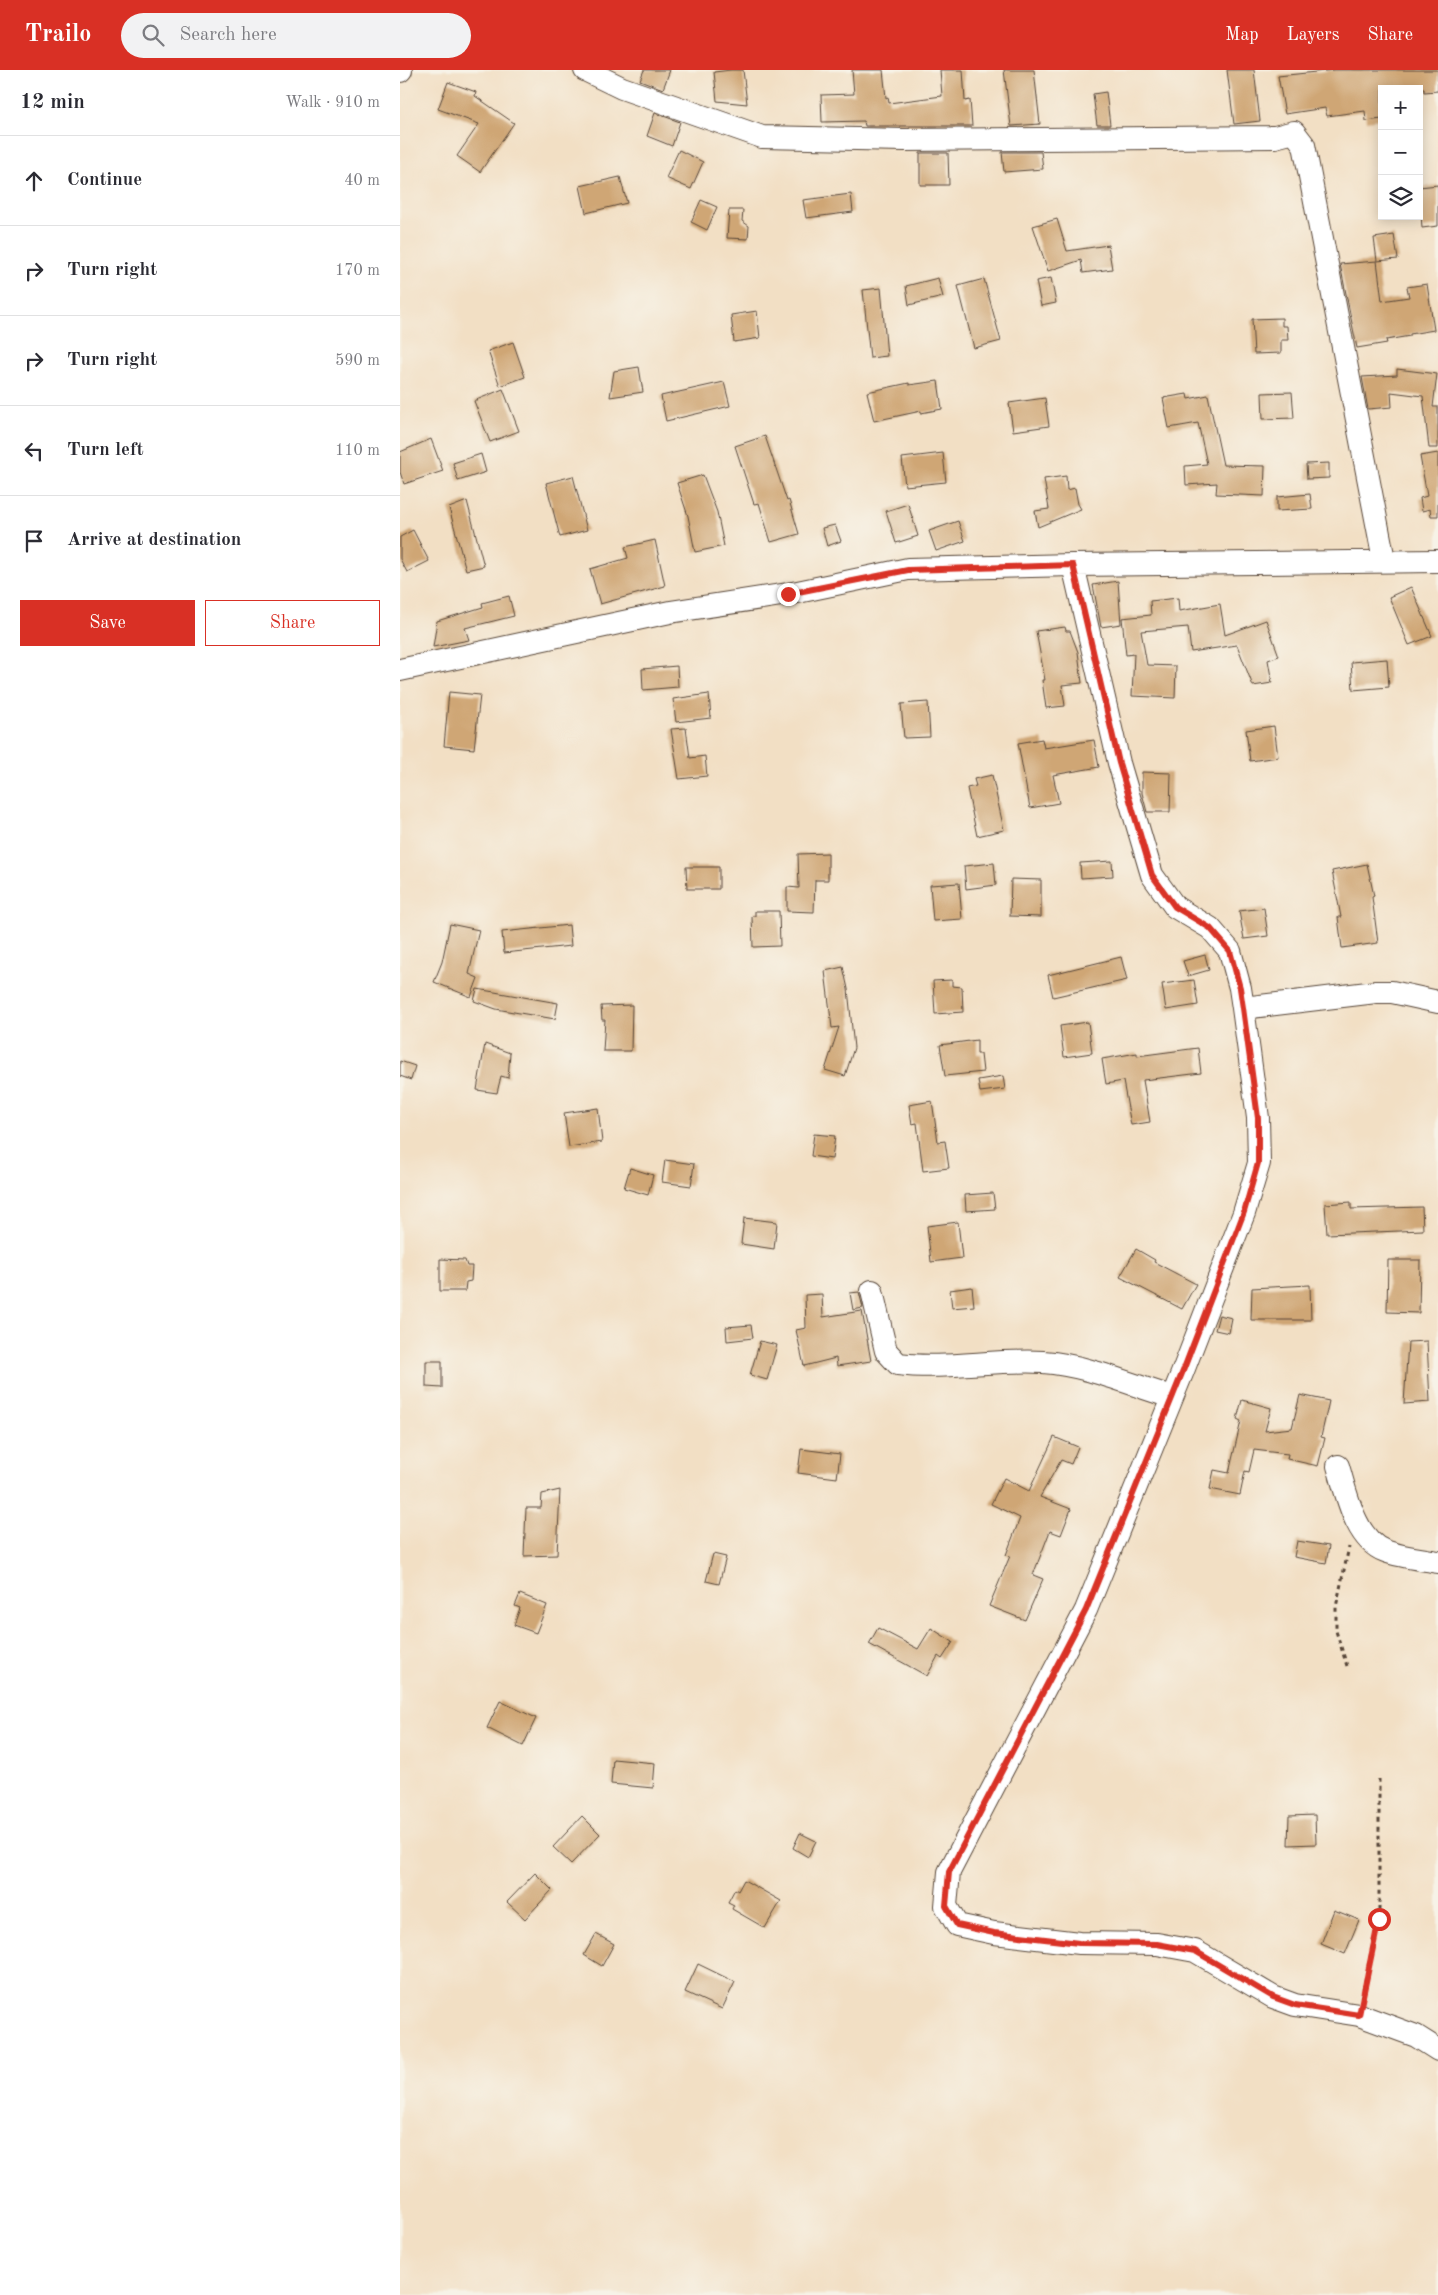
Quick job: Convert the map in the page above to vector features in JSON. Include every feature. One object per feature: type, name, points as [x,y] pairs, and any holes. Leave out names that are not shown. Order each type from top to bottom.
[{"type":"street","points":[[585,70],[622,88],[762,137],[904,140],[1266,138],[1294,132],[1304,146],[1384,560]]},
{"type":"street","points":[[400,670],[670,612],[788,594],[908,570],[1073,565],[1384,560],[1438,561]]},
{"type":"street","points":[[1073,565],[1119,763],[1152,875],[1175,907],[1210,928],[1230,951],[1240,988],[1258,1118],[1258,1163],[1244,1212],[1086,1610],[949,1872],[946,1906],[957,1925],[994,1933],[1079,1943],[1157,1944],[1195,1951],[1273,1997],[1295,2005],[1359,2015],[1416,2036],[1438,2050]]},
{"type":"street","points":[[1243,1008],[1376,992],[1392,992],[1438,1002]]},
{"type":"street","points":[[872,1291],[886,1351],[898,1364],[917,1366],[1001,1361],[1045,1362],[1077,1368],[1172,1397]]},
{"type":"street","points":[[1338,1466],[1354,1519],[1370,1539],[1384,1551],[1438,1562]]},
{"type":"path","points":[[1347,1666],[1336,1631],[1336,1607],[1354,1519]]},
{"type":"path","points":[[1359,2015],[1379,1919],[1380,1779]]},
{"type":"building","points":[[644,70],[670,70],[663,89],[640,80]]},
{"type":"building","points":[[743,70],[747,104],[717,101],[714,72]]},
{"type":"building","points":[[852,70],[883,70],[886,98],[888,97],[889,103],[942,96],[940,70],[963,70],[965,101],[970,100],[972,126],[865,126],[864,121],[822,122],[821,95],[854,94]]},
{"type":"building","points":[[1004,70],[1034,70],[1040,124],[1011,126]]},
{"type":"building","points":[[1227,70],[1254,70],[1260,121],[1234,124]]},
{"type":"building","points":[[1335,70],[1438,70],[1438,91],[1424,92],[1423,85],[1378,85],[1378,120],[1366,121],[1365,111],[1327,116],[1325,108],[1285,114],[1278,76]]},
{"type":"building","points":[[448,82],[476,92],[475,96],[514,123],[480,172],[457,156],[479,124],[438,109]]},
{"type":"building","points":[[1106,92],[1110,125],[1097,125],[1093,94]]},
{"type":"building","points":[[655,113],[680,122],[672,146],[647,136]]},
{"type":"building","points":[[679,150],[703,162],[691,189],[666,178]]},
{"type":"building","points":[[1002,152],[1041,152],[1043,169],[1004,172]]},
{"type":"building","points":[[920,153],[948,153],[949,185],[920,185]]},
{"type":"building","points":[[620,177],[627,203],[586,213],[580,186]]},
{"type":"building","points":[[1438,185],[1438,226],[1422,228],[1423,187]]},
{"type":"building","points":[[851,194],[853,212],[806,218],[803,200]]},
{"type":"building","points":[[701,200],[717,207],[707,230],[691,222]]},
{"type":"building","points":[[729,210],[743,210],[742,221],[749,226],[748,239],[727,238]]},
{"type":"building","points":[[1057,219],[1067,251],[1108,245],[1112,269],[1083,273],[1081,260],[1048,271],[1033,226]]},
{"type":"building","points":[[1394,235],[1398,259],[1377,261],[1374,238]]},
{"type":"building","points":[[1377,261],[1382,301],[1409,297],[1407,287],[1427,284],[1434,330],[1386,340],[1387,343],[1357,348],[1340,264]]},
{"type":"building","points":[[938,278],[943,297],[909,305],[906,286]]},
{"type":"building","points":[[1051,278],[1056,303],[1041,306],[1036,281]]},
{"type":"building","points":[[984,279],[1001,341],[974,348],[958,286]]},
{"type":"building","points":[[881,288],[887,356],[870,358],[863,290]]},
{"type":"building","points":[[757,311],[760,338],[734,342],[731,315]]},
{"type":"building","points":[[1282,318],[1282,326],[1287,326],[1288,340],[1281,340],[1281,353],[1254,354],[1252,319]]},
{"type":"building","points":[[513,342],[525,377],[500,386],[488,351]]},
{"type":"building","points":[[639,367],[643,392],[610,397],[614,371]]},
{"type":"building","points":[[1397,369],[1437,374],[1433,407],[1438,407],[1438,448],[1429,448],[1423,396],[1391,392],[1392,407],[1368,409],[1362,377],[1397,375]]},
{"type":"building","points":[[938,381],[942,409],[921,413],[921,411],[874,421],[867,392],[909,383],[909,385]]},
{"type":"building","points":[[724,382],[730,406],[666,421],[661,396]]},
{"type":"building","points":[[503,389],[519,431],[490,442],[474,401]]},
{"type":"building","points":[[1292,392],[1294,418],[1263,419],[1262,393]]},
{"type":"building","points":[[1187,394],[1188,399],[1208,395],[1223,465],[1265,466],[1264,496],[1216,494],[1217,483],[1186,485],[1185,466],[1207,464],[1198,423],[1169,428],[1163,398]]},
{"type":"building","points":[[1045,398],[1049,426],[1013,431],[1009,403]]},
{"type":"building","points":[[765,436],[787,501],[789,500],[799,534],[771,542],[759,503],[754,504],[735,446]]},
{"type":"building","points":[[431,439],[443,471],[404,484],[400,472],[400,452]]},
{"type":"building","points":[[943,453],[946,482],[905,486],[902,458]]},
{"type":"building","points":[[1438,453],[1438,516],[1431,516],[1430,509],[1422,511],[1420,498],[1427,496],[1420,456]]},
{"type":"building","points":[[481,454],[486,472],[458,481],[453,463]]},
{"type":"building","points":[[1329,463],[1329,478],[1307,479],[1306,464]]},
{"type":"building","points":[[703,475],[717,512],[724,546],[695,552],[688,516],[677,483]]},
{"type":"building","points":[[573,476],[587,530],[560,537],[546,483]]},
{"type":"building","points":[[1066,476],[1067,490],[1075,488],[1078,504],[1081,509],[1038,527],[1035,511],[1049,509],[1044,479]]},
{"type":"building","points":[[1310,494],[1312,509],[1277,511],[1277,497]]},
{"type":"building","points":[[467,501],[484,566],[466,570],[449,508]]},
{"type":"building","points":[[908,504],[918,536],[896,543],[886,511]]},
{"type":"building","points":[[958,521],[965,541],[936,551],[929,531]]},
{"type":"building","points":[[835,525],[841,541],[827,546],[822,528]]},
{"type":"building","points":[[413,530],[429,561],[407,572],[400,559],[400,537]]},
{"type":"building","points":[[655,540],[665,586],[600,604],[590,569],[628,558],[625,547]]},
{"type":"building","points":[[1118,581],[1121,624],[1101,627],[1093,585]]},
{"type":"building","points":[[1411,587],[1432,636],[1409,645],[1389,597]]},
{"type":"building","points":[[509,596],[514,616],[465,628],[469,640],[433,647],[437,621],[483,607],[482,603]]},
{"type":"building","points":[[1178,598],[1179,611],[1220,604],[1225,635],[1266,620],[1279,656],[1268,660],[1272,683],[1253,686],[1237,645],[1191,652],[1188,627],[1141,631],[1147,665],[1176,666],[1175,698],[1132,696],[1134,654],[1126,655],[1122,618],[1151,615],[1150,601]]},
{"type":"building","points":[[1065,627],[1066,631],[1070,631],[1078,652],[1082,683],[1062,685],[1065,706],[1046,708],[1042,680],[1045,680],[1036,631]]},
{"type":"building","points":[[1387,659],[1389,687],[1353,690],[1351,662]]},
{"type":"building","points":[[677,666],[678,687],[643,690],[642,669]]},
{"type":"building","points":[[449,692],[480,695],[474,749],[444,746]]},
{"type":"building","points":[[709,694],[711,718],[676,722],[673,699]]},
{"type":"building","points":[[928,702],[930,737],[904,738],[901,704]]},
{"type":"building","points":[[1274,726],[1278,757],[1250,761],[1246,730]]},
{"type":"building","points":[[686,728],[690,758],[705,756],[707,776],[679,779],[671,729]]},
{"type":"building","points":[[1042,739],[1044,748],[1094,740],[1099,767],[1053,775],[1059,803],[1030,808],[1018,743]]},
{"type":"building","points":[[1142,772],[1171,773],[1170,812],[1147,812],[1142,793]]},
{"type":"building","points":[[992,775],[1004,830],[977,836],[967,788],[976,786],[974,779]]},
{"type":"building","points":[[828,853],[828,880],[815,880],[814,912],[787,911],[787,887],[799,888],[798,854]]},
{"type":"building","points":[[1112,861],[1113,876],[1081,878],[1080,863]]},
{"type":"building","points":[[994,863],[996,885],[966,889],[964,866]]},
{"type":"building","points":[[1367,864],[1374,896],[1372,897],[1378,943],[1342,948],[1338,917],[1341,917],[1332,871]]},
{"type":"building","points":[[686,867],[719,867],[719,889],[687,889]]},
{"type":"building","points":[[1011,879],[1041,880],[1041,917],[1010,916]]},
{"type":"building","points":[[959,883],[962,919],[933,921],[930,885]]},
{"type":"building","points":[[1264,908],[1268,936],[1244,939],[1239,911]]},
{"type":"building","points":[[755,911],[779,911],[780,946],[753,947],[752,916],[755,916]]},
{"type":"building","points":[[450,924],[479,930],[469,974],[478,978],[471,997],[434,982],[442,962]]},
{"type":"building","points":[[569,925],[571,946],[504,953],[502,932]]},
{"type":"building","points":[[1205,955],[1209,970],[1188,976],[1183,961]]},
{"type":"building","points":[[1121,957],[1127,980],[1053,997],[1048,975]]},
{"type":"building","points":[[843,967],[848,989],[854,1048],[845,1076],[825,1070],[839,1027],[832,1028],[825,971]]},
{"type":"building","points":[[952,980],[952,986],[962,987],[963,1012],[935,1014],[933,981]]},
{"type":"building","points":[[1194,980],[1198,1005],[1166,1010],[1162,984]]},
{"type":"building","points":[[477,989],[558,1003],[555,1019],[496,1009],[474,1001]]},
{"type":"building","points":[[632,1005],[631,1051],[603,1051],[605,1020],[602,1020],[601,1006]]},
{"type":"building","points":[[1088,1022],[1092,1053],[1064,1057],[1060,1026]]},
{"type":"building","points":[[977,1040],[977,1054],[981,1054],[983,1072],[945,1076],[940,1045]]},
{"type":"building","points":[[485,1044],[510,1053],[508,1078],[501,1076],[497,1093],[477,1090]]},
{"type":"building","points":[[1198,1048],[1201,1073],[1143,1080],[1150,1122],[1131,1125],[1123,1081],[1106,1084],[1102,1059],[1137,1053],[1137,1056]]},
{"type":"building","points":[[400,1061],[415,1066],[411,1080],[400,1076]]},
{"type":"building","points":[[1003,1076],[1005,1089],[980,1092],[978,1080]]},
{"type":"building","points":[[932,1101],[938,1142],[945,1141],[949,1168],[923,1171],[917,1123],[912,1124],[909,1105]]},
{"type":"building","points":[[598,1108],[602,1142],[569,1147],[564,1113]]},
{"type":"building","points":[[814,1134],[835,1136],[832,1159],[811,1156]]},
{"type":"building","points":[[665,1160],[694,1164],[691,1186],[662,1182]]},
{"type":"building","points":[[630,1168],[653,1175],[648,1195],[624,1188]]},
{"type":"building","points":[[993,1193],[995,1209],[966,1211],[965,1195]]},
{"type":"building","points":[[1351,1202],[1351,1209],[1422,1207],[1423,1230],[1327,1234],[1325,1204]]},
{"type":"building","points":[[744,1218],[777,1222],[774,1249],[741,1244]]},
{"type":"building","points":[[958,1222],[962,1258],[931,1262],[927,1226]]},
{"type":"building","points":[[1136,1249],[1155,1260],[1154,1262],[1196,1284],[1182,1309],[1120,1277]]},
{"type":"building","points":[[440,1259],[465,1260],[467,1266],[472,1266],[471,1281],[466,1282],[465,1291],[440,1291]]},
{"type":"building","points":[[1388,1260],[1420,1260],[1419,1313],[1387,1312]]},
{"type":"building","points":[[1310,1285],[1311,1320],[1251,1320],[1252,1288]]},
{"type":"building","points":[[972,1287],[974,1306],[952,1308],[950,1290]]},
{"type":"building","points":[[859,1292],[863,1308],[853,1310],[850,1293]]},
{"type":"building","points":[[822,1294],[823,1317],[862,1311],[871,1361],[837,1366],[836,1358],[804,1366],[796,1330],[806,1328],[805,1295]]},
{"type":"building","points":[[1219,1315],[1232,1318],[1229,1333],[1215,1330]]},
{"type":"building","points":[[751,1325],[753,1338],[727,1341],[726,1327]]},
{"type":"building","points":[[760,1341],[777,1345],[767,1380],[750,1375]]},
{"type":"building","points":[[1427,1341],[1430,1402],[1404,1404],[1408,1342]]},
{"type":"building","points":[[426,1361],[442,1361],[442,1388],[426,1387]]},
{"type":"building","points":[[1300,1395],[1329,1401],[1321,1437],[1325,1438],[1318,1466],[1287,1459],[1288,1454],[1254,1450],[1249,1472],[1245,1471],[1240,1495],[1210,1489],[1214,1470],[1229,1473],[1241,1421],[1237,1419],[1242,1400],[1271,1408],[1265,1431],[1292,1428]]},
{"type":"building","points":[[1054,1437],[1078,1447],[1071,1464],[1061,1460],[1040,1497],[1071,1509],[1061,1535],[1050,1531],[1033,1575],[1043,1579],[1025,1620],[989,1606],[1010,1556],[1006,1555],[1020,1518],[991,1504],[1004,1478],[1029,1491]]},
{"type":"building","points":[[801,1449],[840,1454],[837,1478],[798,1473]]},
{"type":"building","points":[[560,1490],[557,1555],[524,1556],[526,1508],[541,1508],[542,1494]]},
{"type":"building","points":[[1297,1541],[1329,1546],[1326,1563],[1294,1557]]},
{"type":"building","points":[[713,1554],[726,1557],[719,1584],[706,1581]]},
{"type":"building","points":[[520,1594],[547,1605],[536,1633],[514,1625],[520,1608],[515,1606]]},
{"type":"building","points":[[878,1628],[918,1649],[931,1628],[953,1642],[942,1659],[938,1656],[927,1676],[869,1644]]},
{"type":"building","points":[[500,1701],[536,1718],[523,1746],[487,1728]]},
{"type":"building","points":[[613,1759],[655,1763],[653,1788],[611,1784]]},
{"type":"building","points":[[1315,1815],[1316,1844],[1288,1845],[1289,1816]]},
{"type":"building","points":[[582,1816],[600,1834],[571,1864],[553,1847]]},
{"type":"building","points":[[800,1833],[816,1841],[808,1857],[793,1848]]},
{"type":"building","points":[[535,1873],[552,1890],[525,1919],[507,1902]]},
{"type":"building","points":[[744,1880],[781,1901],[765,1928],[732,1909],[734,1905],[728,1902],[735,1889],[738,1891]]},
{"type":"building","points":[[1334,1910],[1359,1920],[1345,1954],[1321,1944]]},
{"type":"building","points":[[596,1934],[614,1944],[602,1966],[584,1955]]},
{"type":"building","points":[[698,1964],[735,1982],[722,2009],[685,1992]]},
{"type":"route","points":[[788,594],[908,570],[1073,565],[1119,763],[1152,875],[1175,907],[1210,928],[1230,951],[1240,988],[1258,1118],[1258,1163],[1244,1212],[1183,1371],[1086,1610],[949,1872],[946,1906],[957,1925],[994,1933],[1079,1943],[1157,1944],[1195,1951],[1273,1997],[1295,2005],[1359,2015],[1379,1919]]}]
